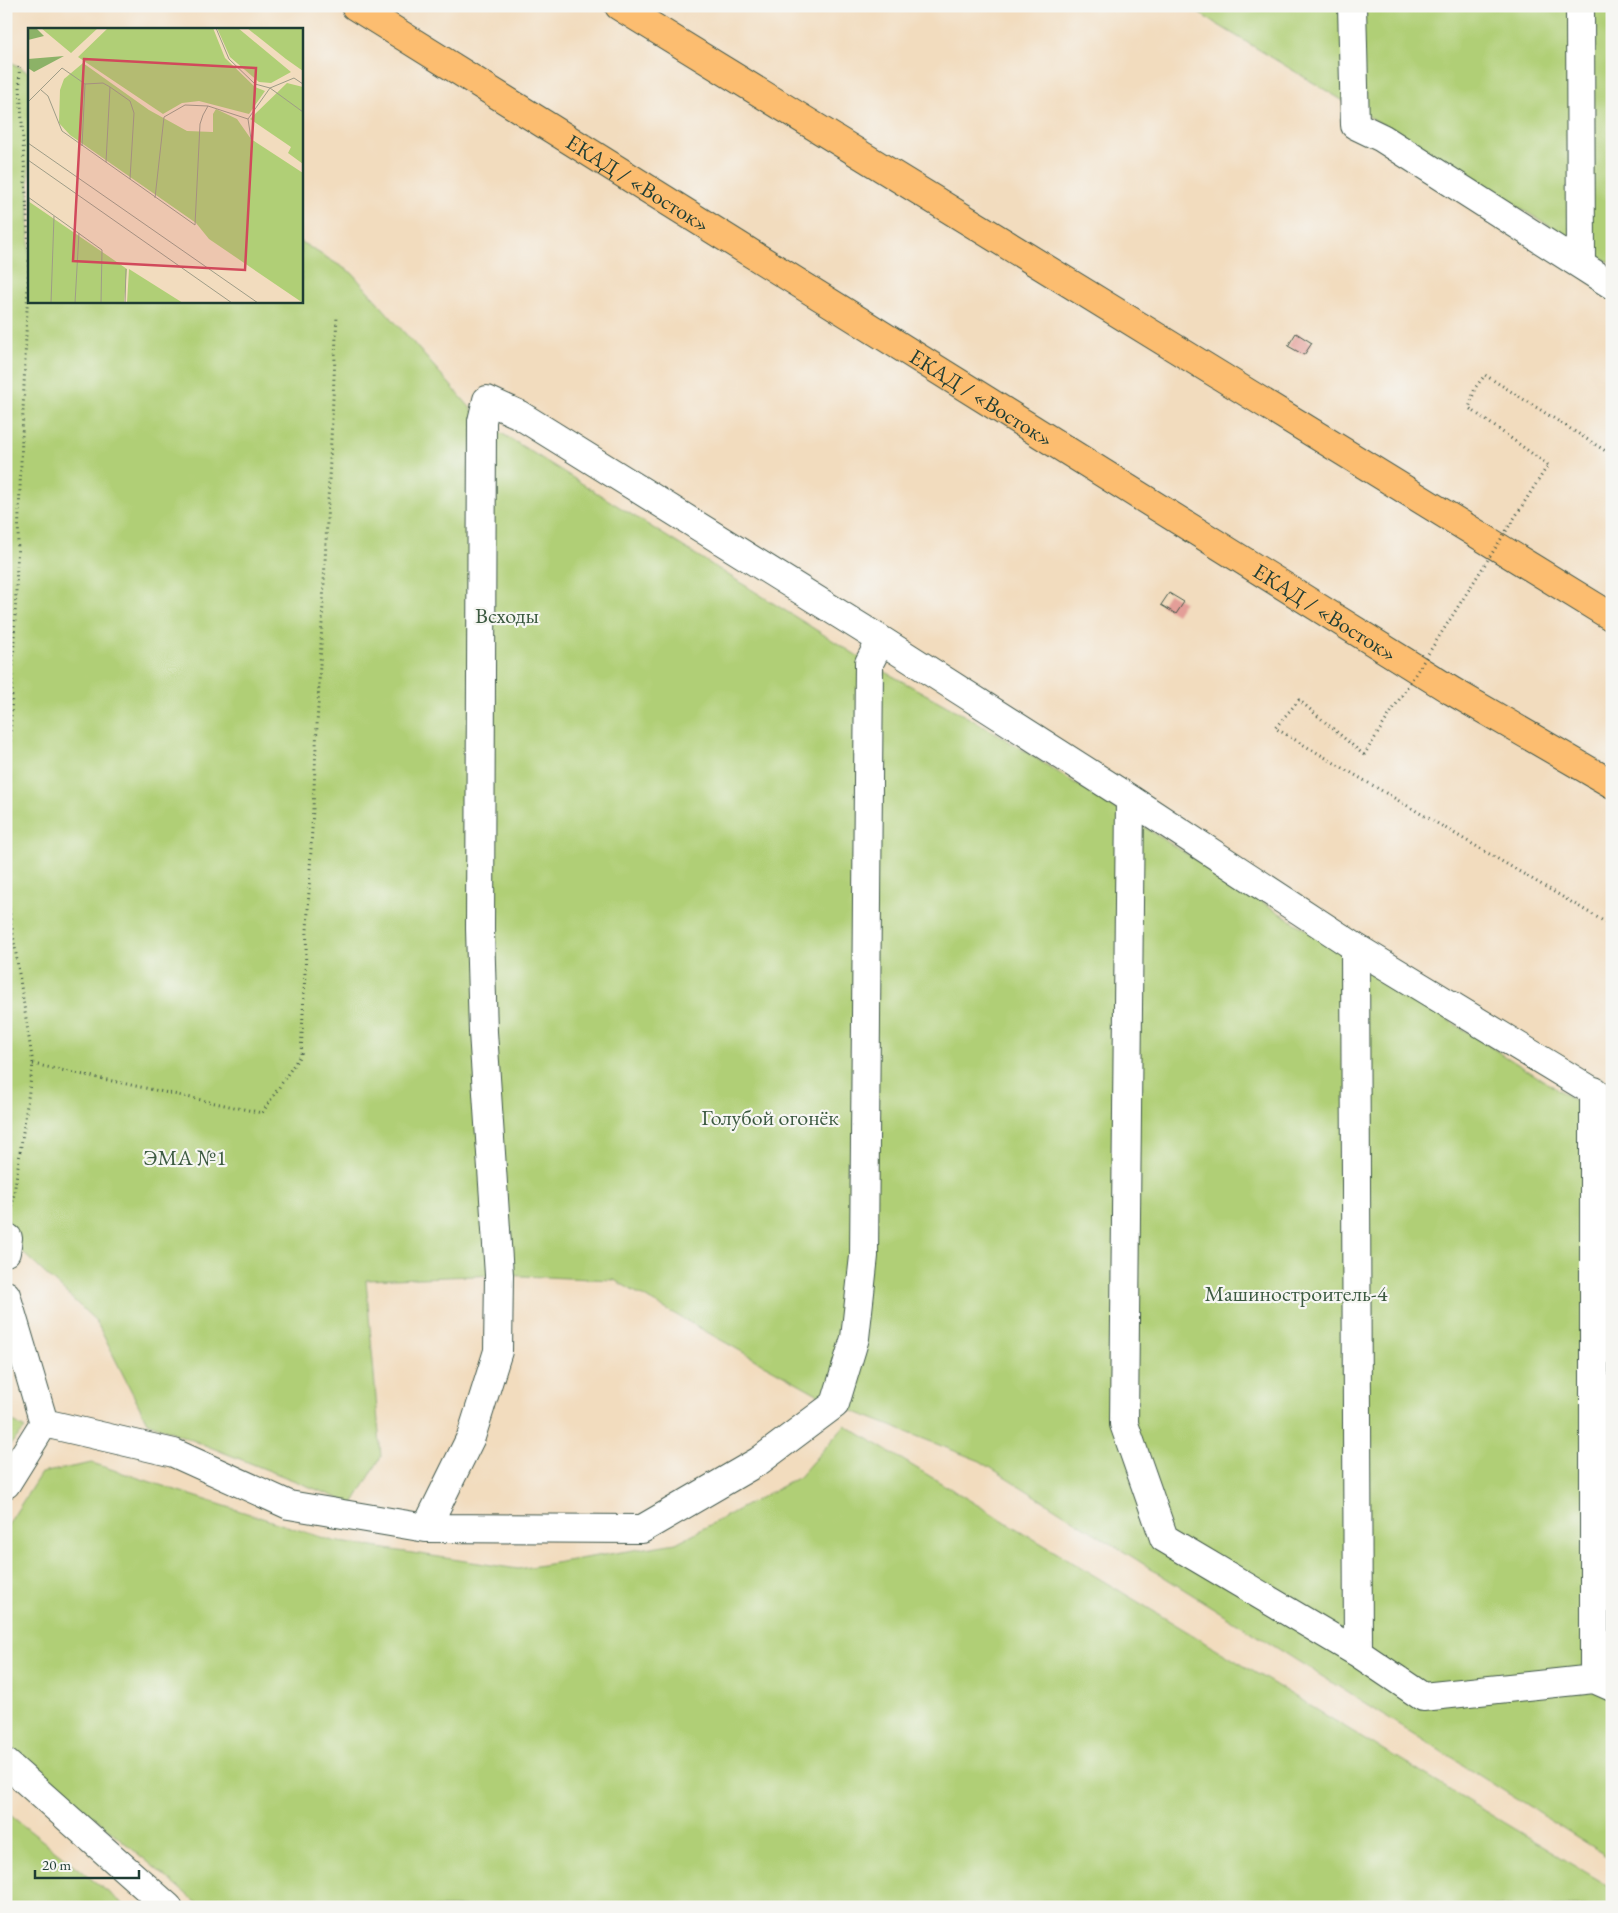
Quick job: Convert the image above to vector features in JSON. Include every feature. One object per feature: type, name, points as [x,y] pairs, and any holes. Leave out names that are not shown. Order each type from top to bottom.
[{"type":"highway","name":"ЕКАД / «Восток»","points":[[355,6],[1443,685],[1612,784]]},
{"type":"highway","points":[[619,6],[1612,617]]},
{"type":"street","points":[[1352,6],[1355,125],[1382,138],[1612,284]]},
{"type":"street","points":[[1580,6],[1581,265]]},
{"type":"street","points":[[426,1528],[471,1437],[498,1351],[499,1276],[482,1032],[480,929],[482,421],[488,400],[518,414],[881,640],[1130,799],[1355,947],[1603,1097],[1603,1683],[1423,1697],[1358,1653],[1164,1538],[1124,1424],[1130,799]]},
{"type":"street","points":[[44,1423],[174,1452],[288,1505],[426,1528],[642,1529],[759,1461],[835,1404],[855,1338],[864,1256],[869,663],[881,640]]},
{"type":"street","points":[[1355,947],[1358,1653]]},
{"type":"street","points":[[6,1295],[44,1423],[6,1484]]},
{"type":"street","points":[[6,1763],[168,1907]]},
{"type":"path","points":[[19,67],[28,234]]},
{"type":"path","points":[[6,846],[28,284]]},
{"type":"path","points":[[33,1064],[262,1113],[301,1054],[337,316]]},
{"type":"path","points":[[1612,456],[1485,375],[1475,388],[1469,408],[1548,465],[1364,755],[1299,700],[1275,728],[1612,926]]},
{"type":"path","points":[[6,889],[33,1064],[7,1245]]},
{"type":"green space","points":[[1187,6],[1612,6],[1612,264]]},
{"type":"green space","points":[[6,59],[28,72],[28,302],[302,302],[302,243],[352,273],[482,421],[869,663],[996,733],[1612,1124],[1612,1859],[980,1461],[835,1404],[614,1280],[499,1275],[366,1280],[381,1457],[353,1504],[147,1422],[96,1321],[6,1237]]},
{"type":"green space","points":[[6,1417],[25,1429],[6,1449]]},
{"type":"green space","points":[[845,1425],[1612,1888],[1612,1907],[202,1907],[6,1744],[6,1528],[41,1473],[92,1463],[333,1541],[518,1569],[676,1543],[799,1477]]},
{"type":"green space","points":[[6,1812],[127,1907],[6,1907]]},
{"type":"building","points":[[1296,333],[1312,343],[1304,355],[1288,346]]},
{"type":"building","points":[[1169,593],[1184,602],[1176,614],[1161,605]]},
{"type":"park label","name":"Всходы","points":[[507,615]]},
{"type":"park label","name":"Голубой огонёк","points":[[770,1117]]},
{"type":"park label","name":"ЭМА №1","points":[[185,1157]]},
{"type":"park label","name":"Машиностроитель-4","points":[[1296,1293]]}]
